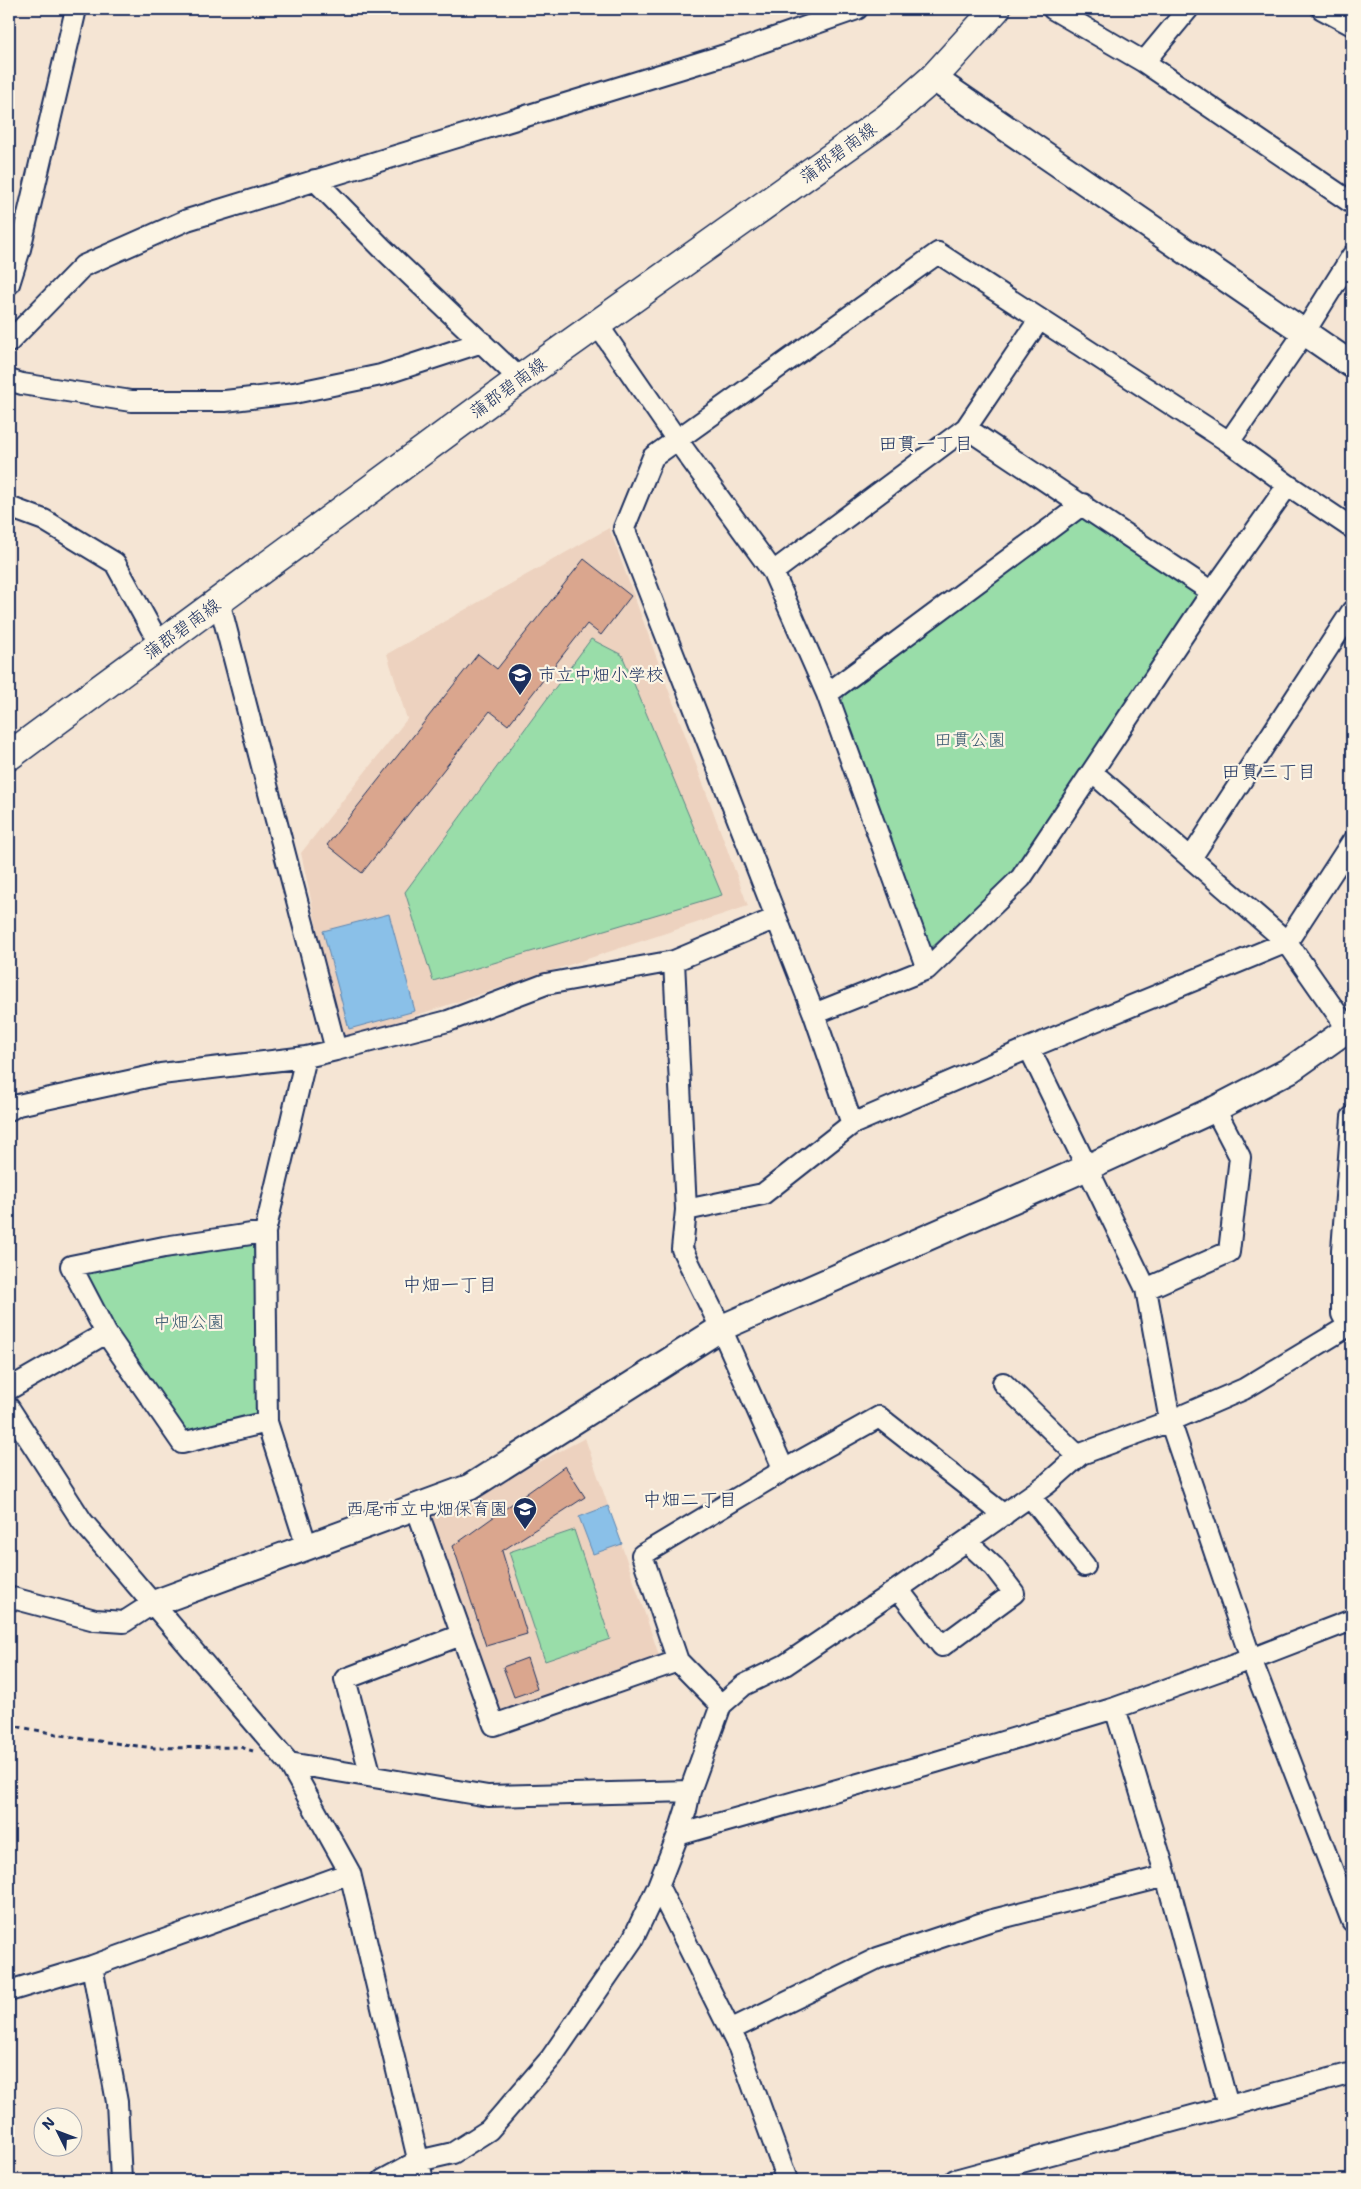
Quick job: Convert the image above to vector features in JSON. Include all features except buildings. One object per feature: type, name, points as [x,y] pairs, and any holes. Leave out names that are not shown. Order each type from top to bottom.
[{"type":"main road","name":"蒲郡碧南線","points":[[9,756],[520,379],[880,123],[934,78],[996,9]]},
{"type":"street","points":[[9,284],[14,248],[76,9]]},
{"type":"street","points":[[9,342],[83,266],[187,220],[728,54],[857,9]]},
{"type":"street","points":[[1052,9],[1144,62],[1352,203]]},
{"type":"street","points":[[1144,62],[1188,9]]},
{"type":"street","points":[[1322,9],[1352,25]]},
{"type":"street","points":[[934,78],[1352,365]]},
{"type":"street","points":[[315,180],[382,248],[520,379]]},
{"type":"street","points":[[852,1124],[814,1014],[624,528],[653,457],[938,253],[1229,442],[1352,528]]},
{"type":"street","points":[[1229,442],[1304,333],[1352,256]]},
{"type":"street","points":[[773,572],[966,428],[1040,320]]},
{"type":"street","points":[[597,324],[677,440],[773,572],[827,694],[927,969]]},
{"type":"street","points":[[9,380],[22,384],[131,401],[225,401],[294,394],[381,375],[482,342]]},
{"type":"street","points":[[966,428],[1083,504],[1212,592]]},
{"type":"street","points":[[814,1014],[927,969],[1021,878],[1093,773],[1212,592],[1288,485]]},
{"type":"street","points":[[827,694],[1083,504]]},
{"type":"street","points":[[9,507],[44,520],[115,563],[160,645]]},
{"type":"street","points":[[219,601],[336,1050]]},
{"type":"street","points":[[1191,858],[1352,611]]},
{"type":"street","points":[[9,1597],[95,1620],[124,1622],[152,1604],[470,1487],[721,1328],[1086,1168],[1215,1109],[1290,1070],[1351,1030],[1288,942],[1093,773]]},
{"type":"street","points":[[686,1210],[763,1194],[852,1124],[1029,1048],[1288,942],[1352,842]]},
{"type":"street","points":[[9,1110],[18,1105],[161,1074],[306,1057],[336,1050],[448,1021],[546,984],[674,961],[776,918]]},
{"type":"street","points":[[674,961],[686,1210],[682,1249],[721,1328],[784,1470]]},
{"type":"street","points":[[1029,1048],[1146,1290],[1170,1421],[1251,1659],[1352,1921]]},
{"type":"street","points":[[306,1057],[265,1232],[267,1422],[307,1547]]},
{"type":"street","points":[[1146,1290],[1229,1252],[1240,1156],[1215,1109]]},
{"type":"street","points":[[383,2180],[420,2171],[454,2154],[489,2130],[557,2050],[633,1939],[658,1886],[678,1834],[690,1791],[721,1705],[744,1685],[785,1666],[898,1589],[1030,1496],[1081,1454],[1170,1421],[1244,1389],[1350,1326],[1342,1314],[1342,1250],[1352,1117]]},
{"type":"street","points":[[265,1232],[164,1247],[71,1266],[106,1333],[182,1443],[267,1422]]},
{"type":"street","points":[[9,1389],[106,1333]]},
{"type":"street","points":[[1003,1383],[1078,1456]]},
{"type":"street","points":[[9,1408],[82,1521],[289,1763],[350,1872],[420,2171]]},
{"type":"street","points":[[721,1705],[678,1661],[642,1555],[784,1470],[880,1417],[1004,1515]]},
{"type":"street","points":[[1030,1496],[1085,1566]]},
{"type":"street","points":[[416,1507],[494,1725],[678,1661]]},
{"type":"street","points":[[898,1589],[942,1646],[1014,1593],[994,1567],[966,1541]]},
{"type":"street","points":[[678,1834],[936,1762],[1115,1708],[1352,1620]]},
{"type":"street","points":[[371,1776],[345,1679],[461,1635]]},
{"type":"street","points":[[1115,1708],[1166,1876],[1228,2106]]},
{"type":"street","points":[[289,1763],[488,1796],[690,1791]]},
{"type":"street","points":[[9,1991],[92,1966],[350,1872]]},
{"type":"street","points":[[730,2030],[878,1958],[989,1921],[1166,1876]]},
{"type":"street","points":[[658,1886],[738,2048],[788,2180]]},
{"type":"street","points":[[92,1966],[117,2102],[121,2180]]},
{"type":"street","points":[[955,2180],[1352,2073]]},
{"type":"path","points":[[9,1723],[20,1727],[83,1739],[154,1748],[240,1747],[256,1752]]},
{"type":"shaded area","points":[[609,528],[748,906],[341,1040],[301,853],[407,719],[387,654]]},
{"type":"shaded area","points":[[585,1438],[660,1658],[500,1711],[430,1511],[469,1499]]},
{"type":"green space","name":"田貫公園","points":[[1078,519],[1091,520],[1194,590],[1198,597],[1015,870],[929,950],[840,707],[844,696]]},
{"type":"green space","points":[[591,639],[622,655],[722,895],[433,981],[405,892]]},
{"type":"green space","name":"中畑公園","points":[[254,1244],[257,1414],[186,1432],[114,1328],[83,1272]]},
{"type":"green space","points":[[574,1530],[610,1639],[545,1661],[509,1552]]},
{"type":"water","points":[[389,914],[415,1011],[349,1029],[323,931]]},
{"type":"water","points":[[608,1506],[622,1544],[593,1554],[579,1517]]},
{"type":"place","name":"市立中畑小学校","points":[[520,696]]},
{"type":"place","name":"西尾市立中畑保育園","points":[[525,1530]]},
{"type":"district","name":"田貫一丁目","points":[[926,443]]},
{"type":"district","name":"田貫三丁目","points":[[1269,771]]},
{"type":"district","name":"中畑一丁目","points":[[450,1284]]},
{"type":"district","name":"中畑二丁目","points":[[690,1499]]}]
